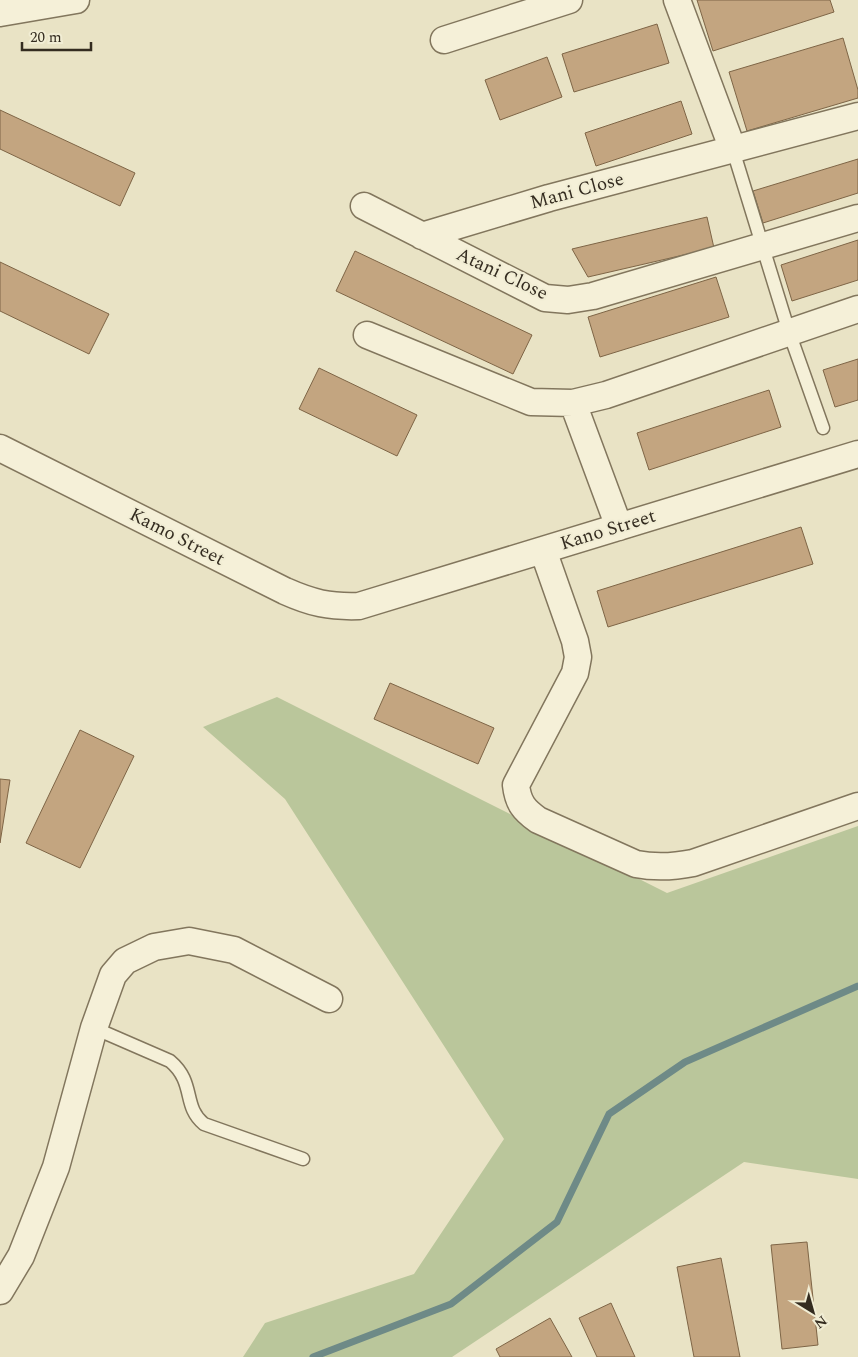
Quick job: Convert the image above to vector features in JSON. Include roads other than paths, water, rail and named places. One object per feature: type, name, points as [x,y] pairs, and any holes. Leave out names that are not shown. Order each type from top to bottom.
[{"type":"street","points":[[0,13],[76,0]]},
{"type":"street","points":[[444,40],[569,0]]},
{"type":"street","points":[[677,0],[733,150]]},
{"type":"street","name":"Mani Close","points":[[422,236],[549,198],[858,116]]},
{"type":"street","name":"Atani Close","points":[[364,206],[545,298],[568,300],[593,296],[762,248],[858,218]]},
{"type":"street","points":[[367,335],[531,402],[573,403],[606,395],[858,309]]},
{"type":"street","points":[[573,403],[619,527]]},
{"type":"street","name":"Kamo Street","points":[[0,448],[309,602],[331,606],[359,606]]},
{"type":"street","name":"Kano Street","points":[[359,606],[858,454]]},
{"type":"street","points":[[543,550],[575,641],[578,657],[575,673],[516,785],[517,798],[524,809],[538,820],[636,864],[652,868],[675,867],[693,862],[858,806]]},
{"type":"street","points":[[0,1291],[21,1256],[56,1166],[94,1028],[113,976],[125,961],[154,947],[189,941],[234,950],[329,999]]},
{"type":"lane","points":[[733,150],[762,248],[823,428]]},
{"type":"lane","points":[[94,1028],[170,1061],[180,1069],[186,1078],[193,1111],[204,1124],[303,1159]]},
{"type":"waterway","points":[[313,1357],[451,1304],[557,1222],[609,1114],[685,1062],[858,986]]}]
